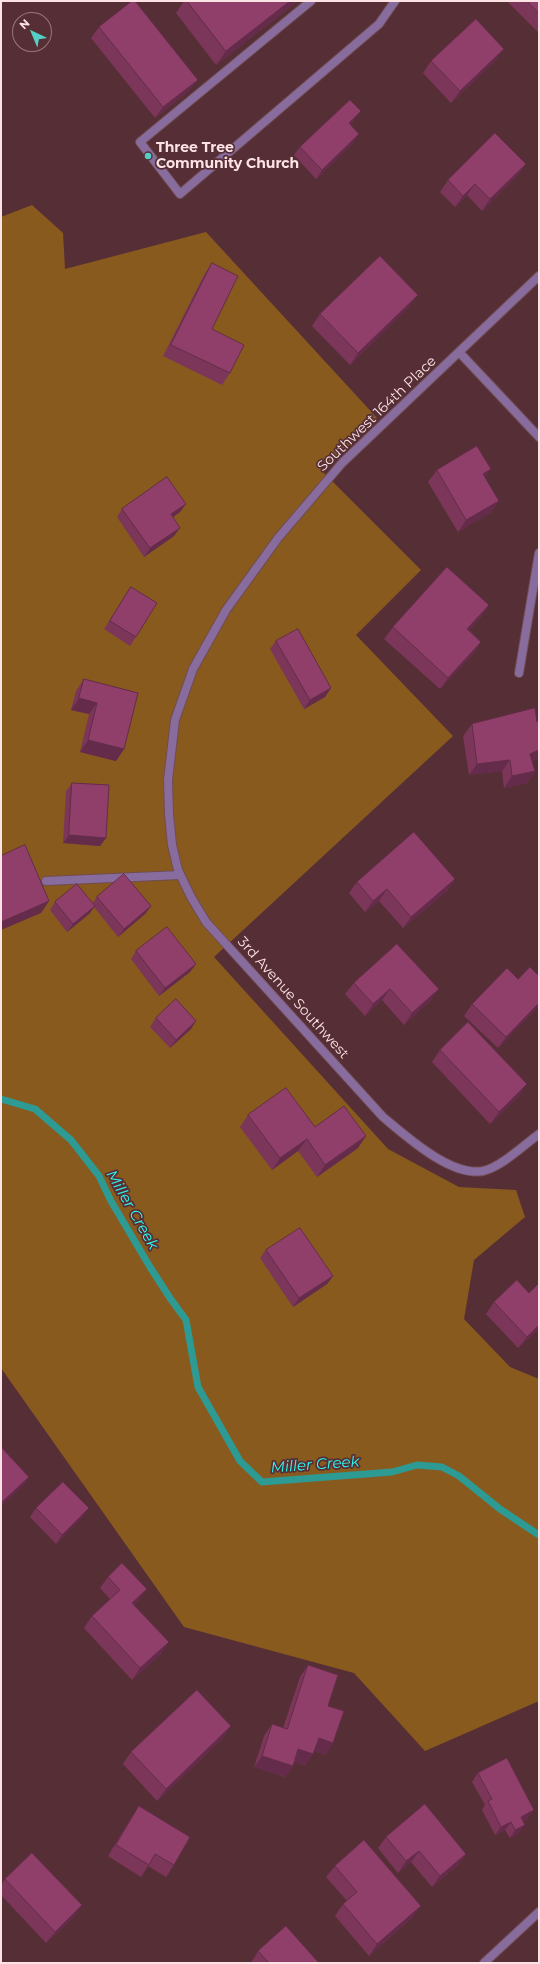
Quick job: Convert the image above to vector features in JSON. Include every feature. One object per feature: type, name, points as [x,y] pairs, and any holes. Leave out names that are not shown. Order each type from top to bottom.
[{"type":"street","points":[[311,1],[140,142],[180,194],[380,24],[395,1]]},
{"type":"street","name":"Southwest 164th Place","points":[[168,780],[175,720],[192,669],[226,610],[278,538],[342,463],[539,276]]},
{"type":"street","points":[[459,352],[539,437]]},
{"type":"street","points":[[519,673],[539,553]]},
{"type":"street","name":"3rd Avenue Southwest","points":[[168,780],[172,845],[180,875],[206,922],[383,1117],[412,1141],[439,1159],[463,1170],[483,1171],[499,1164],[539,1134]]},
{"type":"street","points":[[46,881],[180,875]]},
{"type":"street","points":[[484,1963],[539,1912]]},
{"type":"shaded area","points":[[32,205],[63,233],[65,269],[206,232],[377,418],[323,472],[421,570],[356,635],[453,736],[214,957],[388,1149],[459,1187],[516,1190],[525,1217],[474,1260],[464,1319],[510,1367],[539,1379],[539,1701],[425,1751],[354,1673],[184,1627],[1,1368],[1,217]]},
{"type":"building","points":[[132,1],[135,1],[198,80],[163,107],[99,27]]},
{"type":"building","points":[[187,1],[290,1],[226,51]]},
{"type":"building","points":[[527,1],[539,1],[539,13]]},
{"type":"building","points":[[476,19],[504,49],[460,91],[431,61]]},
{"type":"building","points":[[350,100],[361,111],[349,123],[359,134],[322,170],[300,147]]},
{"type":"building","points":[[495,133],[526,164],[490,199],[475,184],[463,196],[448,180]]},
{"type":"building","points":[[380,256],[418,295],[358,353],[320,314]]},
{"type":"building","points":[[212,263],[238,276],[212,329],[244,345],[230,373],[171,345]]},
{"type":"building","points":[[477,446],[491,469],[483,474],[499,501],[466,520],[437,470]]},
{"type":"building","points":[[167,477],[186,504],[171,514],[180,528],[150,548],[122,509]]},
{"type":"building","points":[[447,567],[489,605],[467,629],[481,642],[448,678],[393,627]]},
{"type":"building","points":[[131,587],[157,603],[136,637],[110,621]]},
{"type":"building","points":[[298,629],[331,688],[310,700],[276,641]]},
{"type":"building","points":[[84,679],[138,693],[124,749],[88,740],[97,703],[79,698]]},
{"type":"building","points":[[535,708],[537,722],[539,721],[539,750],[530,754],[535,771],[512,776],[510,760],[477,764],[472,724]]},
{"type":"building","points":[[72,783],[109,785],[106,838],[69,835]]},
{"type":"building","points":[[414,832],[455,879],[411,917],[387,889],[373,901],[357,882]]},
{"type":"building","points":[[25,845],[49,901],[1,922],[1,856]]},
{"type":"building","points":[[124,874],[151,906],[124,929],[97,897]]},
{"type":"building","points":[[77,884],[95,906],[73,924],[55,902]]},
{"type":"building","points":[[167,927],[196,964],[165,988],[136,951]]},
{"type":"building","points":[[397,944],[439,989],[412,1013],[390,989],[373,1004],[354,983]]},
{"type":"building","points":[[530,967],[539,976],[539,1003],[506,1037],[472,1004],[507,968],[518,979]]},
{"type":"building","points":[[176,999],[196,1021],[176,1040],[156,1018]]},
{"type":"building","points":[[468,1022],[527,1084],[499,1112],[440,1050]]},
{"type":"building","points":[[286,1088],[315,1127],[344,1106],[366,1136],[325,1165],[307,1139],[280,1158],[248,1115]]},
{"type":"building","points":[[300,1228],[333,1276],[299,1298],[266,1250]]},
{"type":"building","points":[[517,1280],[529,1293],[539,1283],[539,1325],[527,1337],[494,1302]]},
{"type":"building","points":[[1,1447],[29,1477],[2,1502],[1,1501]]},
{"type":"building","points":[[63,1482],[89,1508],[62,1535],[36,1508]]},
{"type":"building","points":[[122,1563],[147,1589],[132,1603],[169,1642],[140,1668],[92,1616],[120,1590],[108,1577]]},
{"type":"building","points":[[308,1665],[338,1675],[328,1706],[344,1711],[333,1743],[319,1738],[313,1754],[298,1749],[293,1766],[262,1756],[272,1724],[287,1729]]},
{"type":"building","points":[[197,1690],[231,1726],[166,1789],[131,1752]]},
{"type":"building","points":[[507,1758],[534,1810],[521,1817],[525,1825],[515,1830],[511,1822],[501,1827],[488,1801],[492,1799],[478,1773]]},
{"type":"building","points":[[425,1804],[466,1854],[440,1876],[419,1851],[406,1861],[386,1837]]},
{"type":"building","points":[[139,1806],[190,1837],[174,1865],[155,1854],[149,1865],[116,1845]]},
{"type":"building","points":[[364,1840],[421,1906],[377,1944],[343,1904],[357,1892],[335,1866]]},
{"type":"building","points":[[32,1853],[82,1905],[55,1932],[5,1879]]},
{"type":"building","points":[[286,1926],[319,1963],[269,1963],[258,1951]]},
{"type":"waterway","name":"Miller Creek","points":[[1,1099],[35,1109],[71,1140],[99,1176],[111,1201],[150,1267],[186,1320],[198,1387],[240,1461],[262,1482],[392,1472],[417,1465],[442,1467],[459,1476],[500,1509],[539,1535]]},
{"type":"place","name":"Three Tree Community Church","points":[[148,156]]}]
